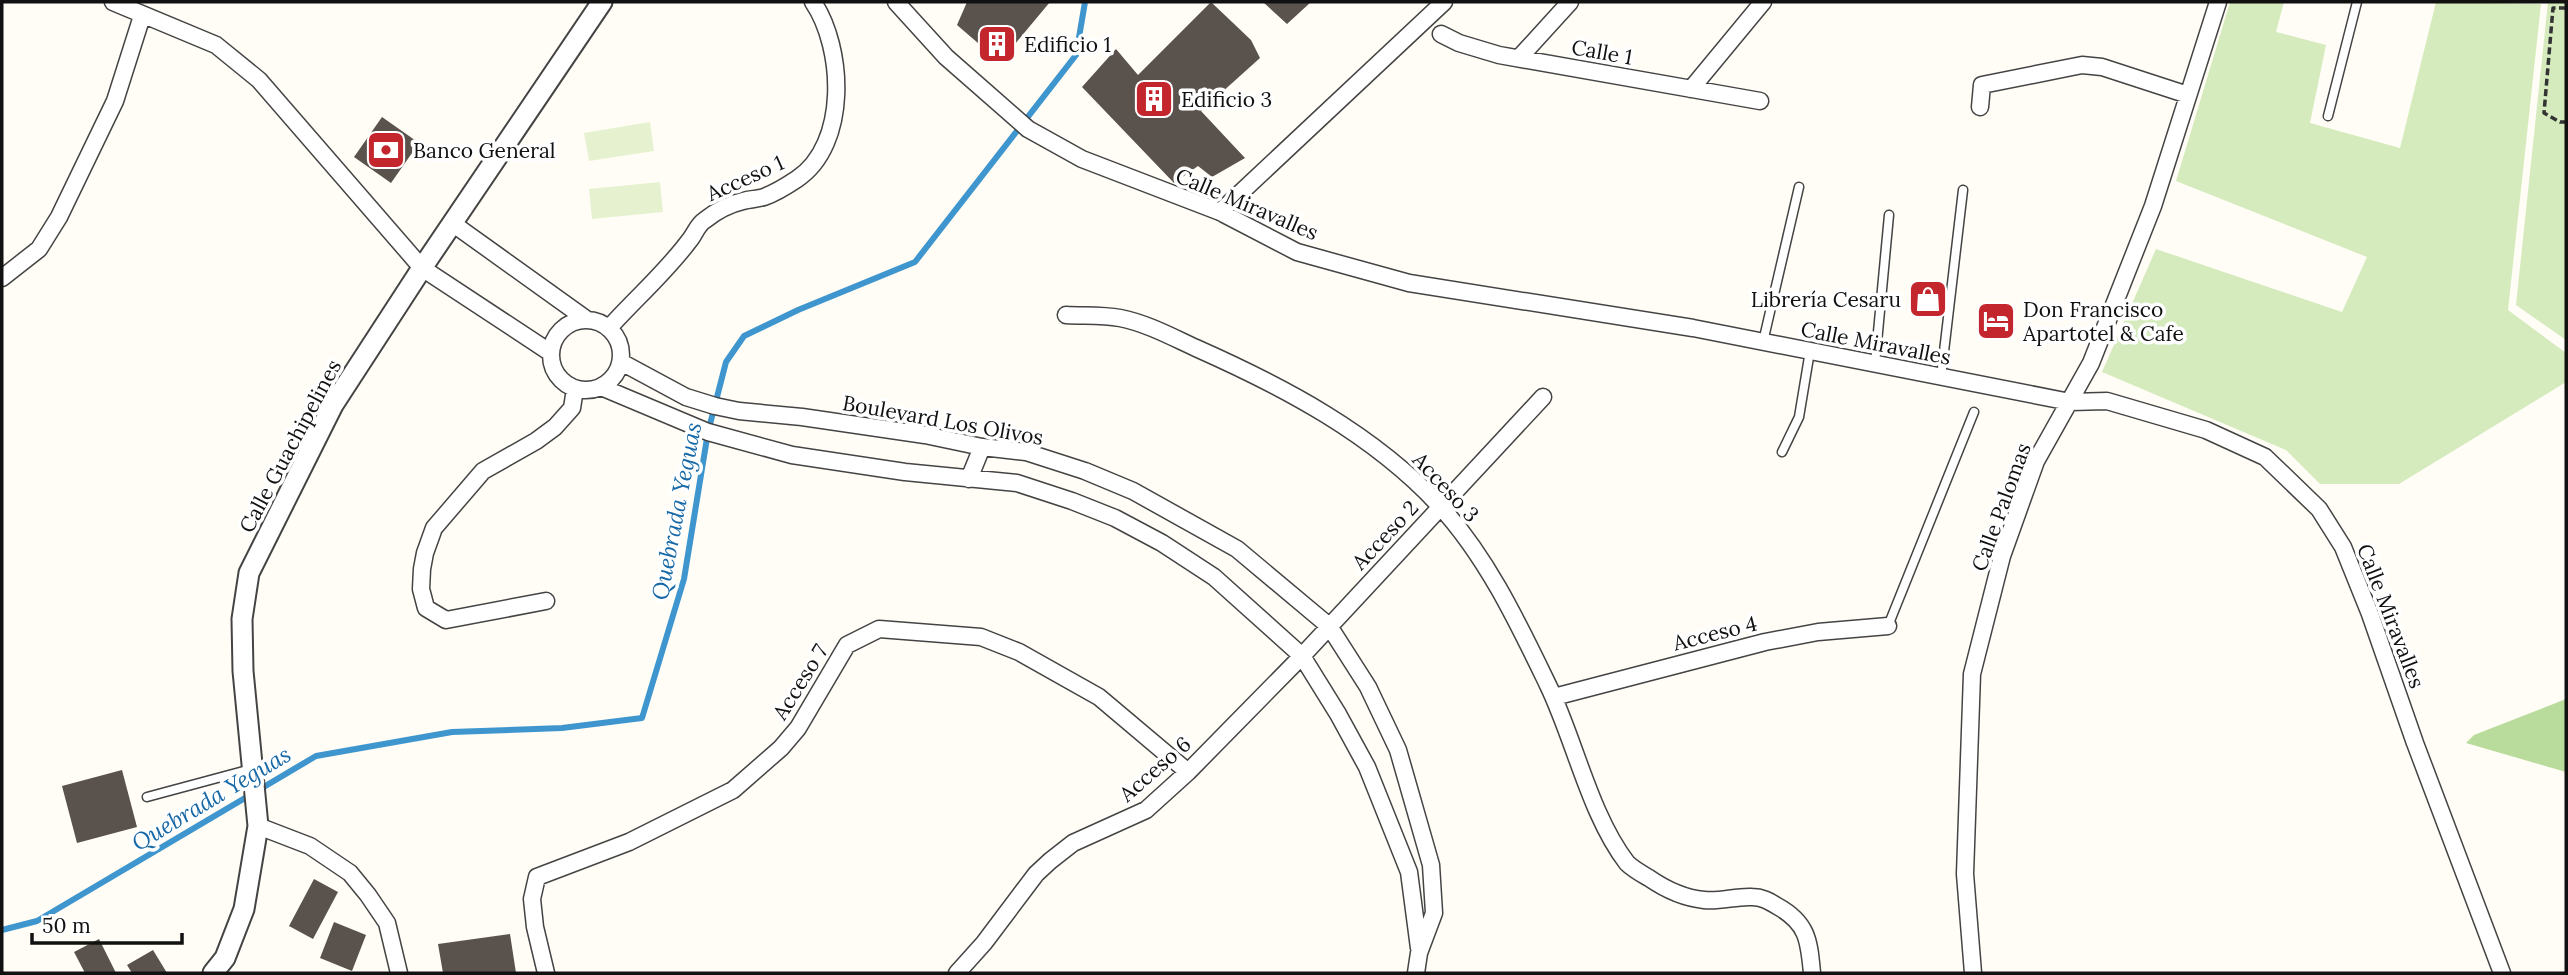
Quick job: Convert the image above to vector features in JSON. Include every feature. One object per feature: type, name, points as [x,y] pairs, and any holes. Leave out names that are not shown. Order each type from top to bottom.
[{"type":"street","points":[[113,2],[216,45],[259,79],[422,268],[551,353]]},
{"type":"street","name":"Calle Guachipelines","points":[[214,973],[225,958],[244,909],[258,826],[243,671],[242,619],[249,573],[333,405],[602,2]]},
{"type":"street","name":"Acceso 1","points":[[608,328],[690,241],[701,222],[741,202],[763,197],[799,178],[813,163],[826,142],[838,90],[827,27],[813,2]]},
{"type":"street","name":"Calle Miravalles","points":[[896,2],[946,57],[1028,129],[1083,159],[1220,212],[1297,252],[1409,284],[1693,328],[2070,402],[2107,401],[2206,430],[2264,457],[2319,509],[2343,547],[2502,973]]},
{"type":"street","points":[[1220,212],[1444,2]]},
{"type":"street","points":[[1519,58],[1570,2]]},
{"type":"street","points":[[1691,89],[1763,2]]},
{"type":"street","name":"Calle Palomas","points":[[1973,973],[1965,874],[1972,674],[2002,556],[2036,461],[2091,363],[2152,206],[2218,2]]},
{"type":"street","points":[[2,278],[39,249],[59,217],[115,101],[142,16]]},
{"type":"street","name":"Calle 1","points":[[1441,34],[1478,50],[1759,101]]},
{"type":"street","points":[[1980,107],[1982,85],[2082,65],[2102,67],[2188,95]]},
{"type":"street","points":[[452,223],[586,319]]},
{"type":"street","name":"Acceso 3","points":[[1066,314],[1120,318],[1180,341],[1284,389],[1401,466],[1441,506],[1468,540],[1512,612],[1554,697],[1612,842],[1630,866],[1666,889],[1701,900],[1726,901],[1751,897],[1767,899],[1790,913],[1803,927],[1812,973]]},
{"type":"street","points":[[586,319],[598,321],[608,328],[619,343],[621,362],[617,372],[601,387],[588,390],[575,389],[562,381],[553,368],[551,353],[552,343],[563,328],[574,321],[586,319]]},
{"type":"street","name":"Boulevard Los Olivos","points":[[621,362],[686,397],[715,406],[1027,452],[1085,471],[1133,491],[1237,549],[1328,626],[1368,687],[1398,750],[1430,865],[1434,913],[1419,953],[1416,973]]},
{"type":"street","name":"Boulevard Los Olivos","points":[[601,387],[708,432],[792,455],[1017,483],[1072,501],[1127,525],[1162,543],[1214,577],[1301,656],[1338,714],[1367,767],[1409,872],[1419,953]]},
{"type":"street","points":[[546,601],[446,620],[426,608],[421,589],[425,553],[434,528],[470,483],[483,471],[555,428],[572,408],[575,389]]},
{"type":"street","name":"Acceso 2","points":[[1315,641],[1543,397]]},
{"type":"street","points":[[969,479],[982,447]]},
{"type":"street","name":"Acceso 4","points":[[1554,697],[1765,642],[1818,632],[1888,626]]},
{"type":"street","name":"Acceso 7","points":[[546,973],[535,927],[532,899],[537,877],[629,842],[733,790],[781,748],[798,728],[847,645],[880,629],[981,637],[1019,652],[1099,697],[1188,772]]},
{"type":"street","name":"Acceso 6","points":[[957,973],[984,943],[1036,874],[1050,861],[1073,843],[1146,810],[1188,772],[1315,641]]},
{"type":"street","points":[[258,826],[310,846],[350,873],[369,895],[387,923],[399,973]]},
{"type":"lane","points":[[2328,116],[2357,2]]},
{"type":"lane","points":[[1763,342],[1799,187]]},
{"type":"lane","points":[[1941,377],[1963,190]]},
{"type":"lane","points":[[1875,364],[1889,215]]},
{"type":"lane","points":[[1782,452],[1799,417],[1810,351]]},
{"type":"lane","points":[[1888,626],[1974,412]]},
{"type":"lane","points":[[147,797],[252,774]]},
{"type":"path","points":[[2566,8],[2553,8],[2543,113],[2560,122],[2566,122]]},
{"type":"green space","points":[[2230,2],[2284,2],[2276,32],[2326,45],[2310,123],[2400,148],[2436,2],[2541,4],[2508,310],[2566,353],[2566,382],[2399,484],[2320,484],[2286,450],[2102,372],[2156,249],[2342,312],[2367,257],[2176,181]]},
{"type":"green space","points":[[2548,2],[2566,2],[2566,340],[2516,305]]},
{"type":"green space","points":[[650,122],[654,151],[589,161],[584,133]]},
{"type":"green space","points":[[660,182],[663,212],[592,219],[589,189]]},
{"type":"green space","points":[[2566,699],[2566,772],[2466,743],[2474,735]]},
{"type":"building","name":"Edificio 1","points":[[967,2],[1050,2],[1000,62],[957,25]]},
{"type":"building","name":"Edificio 3","points":[[1211,2],[1251,40],[1260,58],[1201,111],[1245,158],[1212,177],[1198,166],[1174,183],[1082,87],[1116,49],[1138,75]]},
{"type":"building","points":[[1263,2],[1311,2],[1287,24]]},
{"type":"building","name":"Banco General","points":[[382,117],[419,143],[391,183],[354,157]]},
{"type":"building","points":[[122,770],[137,827],[77,843],[62,786]]},
{"type":"building","points":[[314,879],[338,892],[313,939],[289,926]]},
{"type":"building","points":[[334,922],[366,935],[352,971],[320,958]]},
{"type":"building","points":[[510,934],[516,973],[443,973],[438,944]]},
{"type":"building","points":[[99,939],[116,973],[85,973],[74,952]]},
{"type":"building","points":[[153,950],[167,973],[132,973],[127,965]]},
{"type":"waterway","name":"Quebrada Yeguas","points":[[2,930],[37,921],[316,756],[452,732],[562,728],[642,718],[684,579],[708,432],[726,362],[744,336],[798,310],[915,262],[1076,55],[1085,2]]},
{"type":"place","name":"Edificio 1","points":[[997,44]]},
{"type":"place","name":"Edificio 3","points":[[1154,99]]},
{"type":"place","name":"Banco General","points":[[386,150]]},
{"type":"place","name":"Librería Cesaru","points":[[1928,299]]},
{"type":"place","name":"Don Francisco Apartotel & Cafe","points":[[1996,321]]}]
